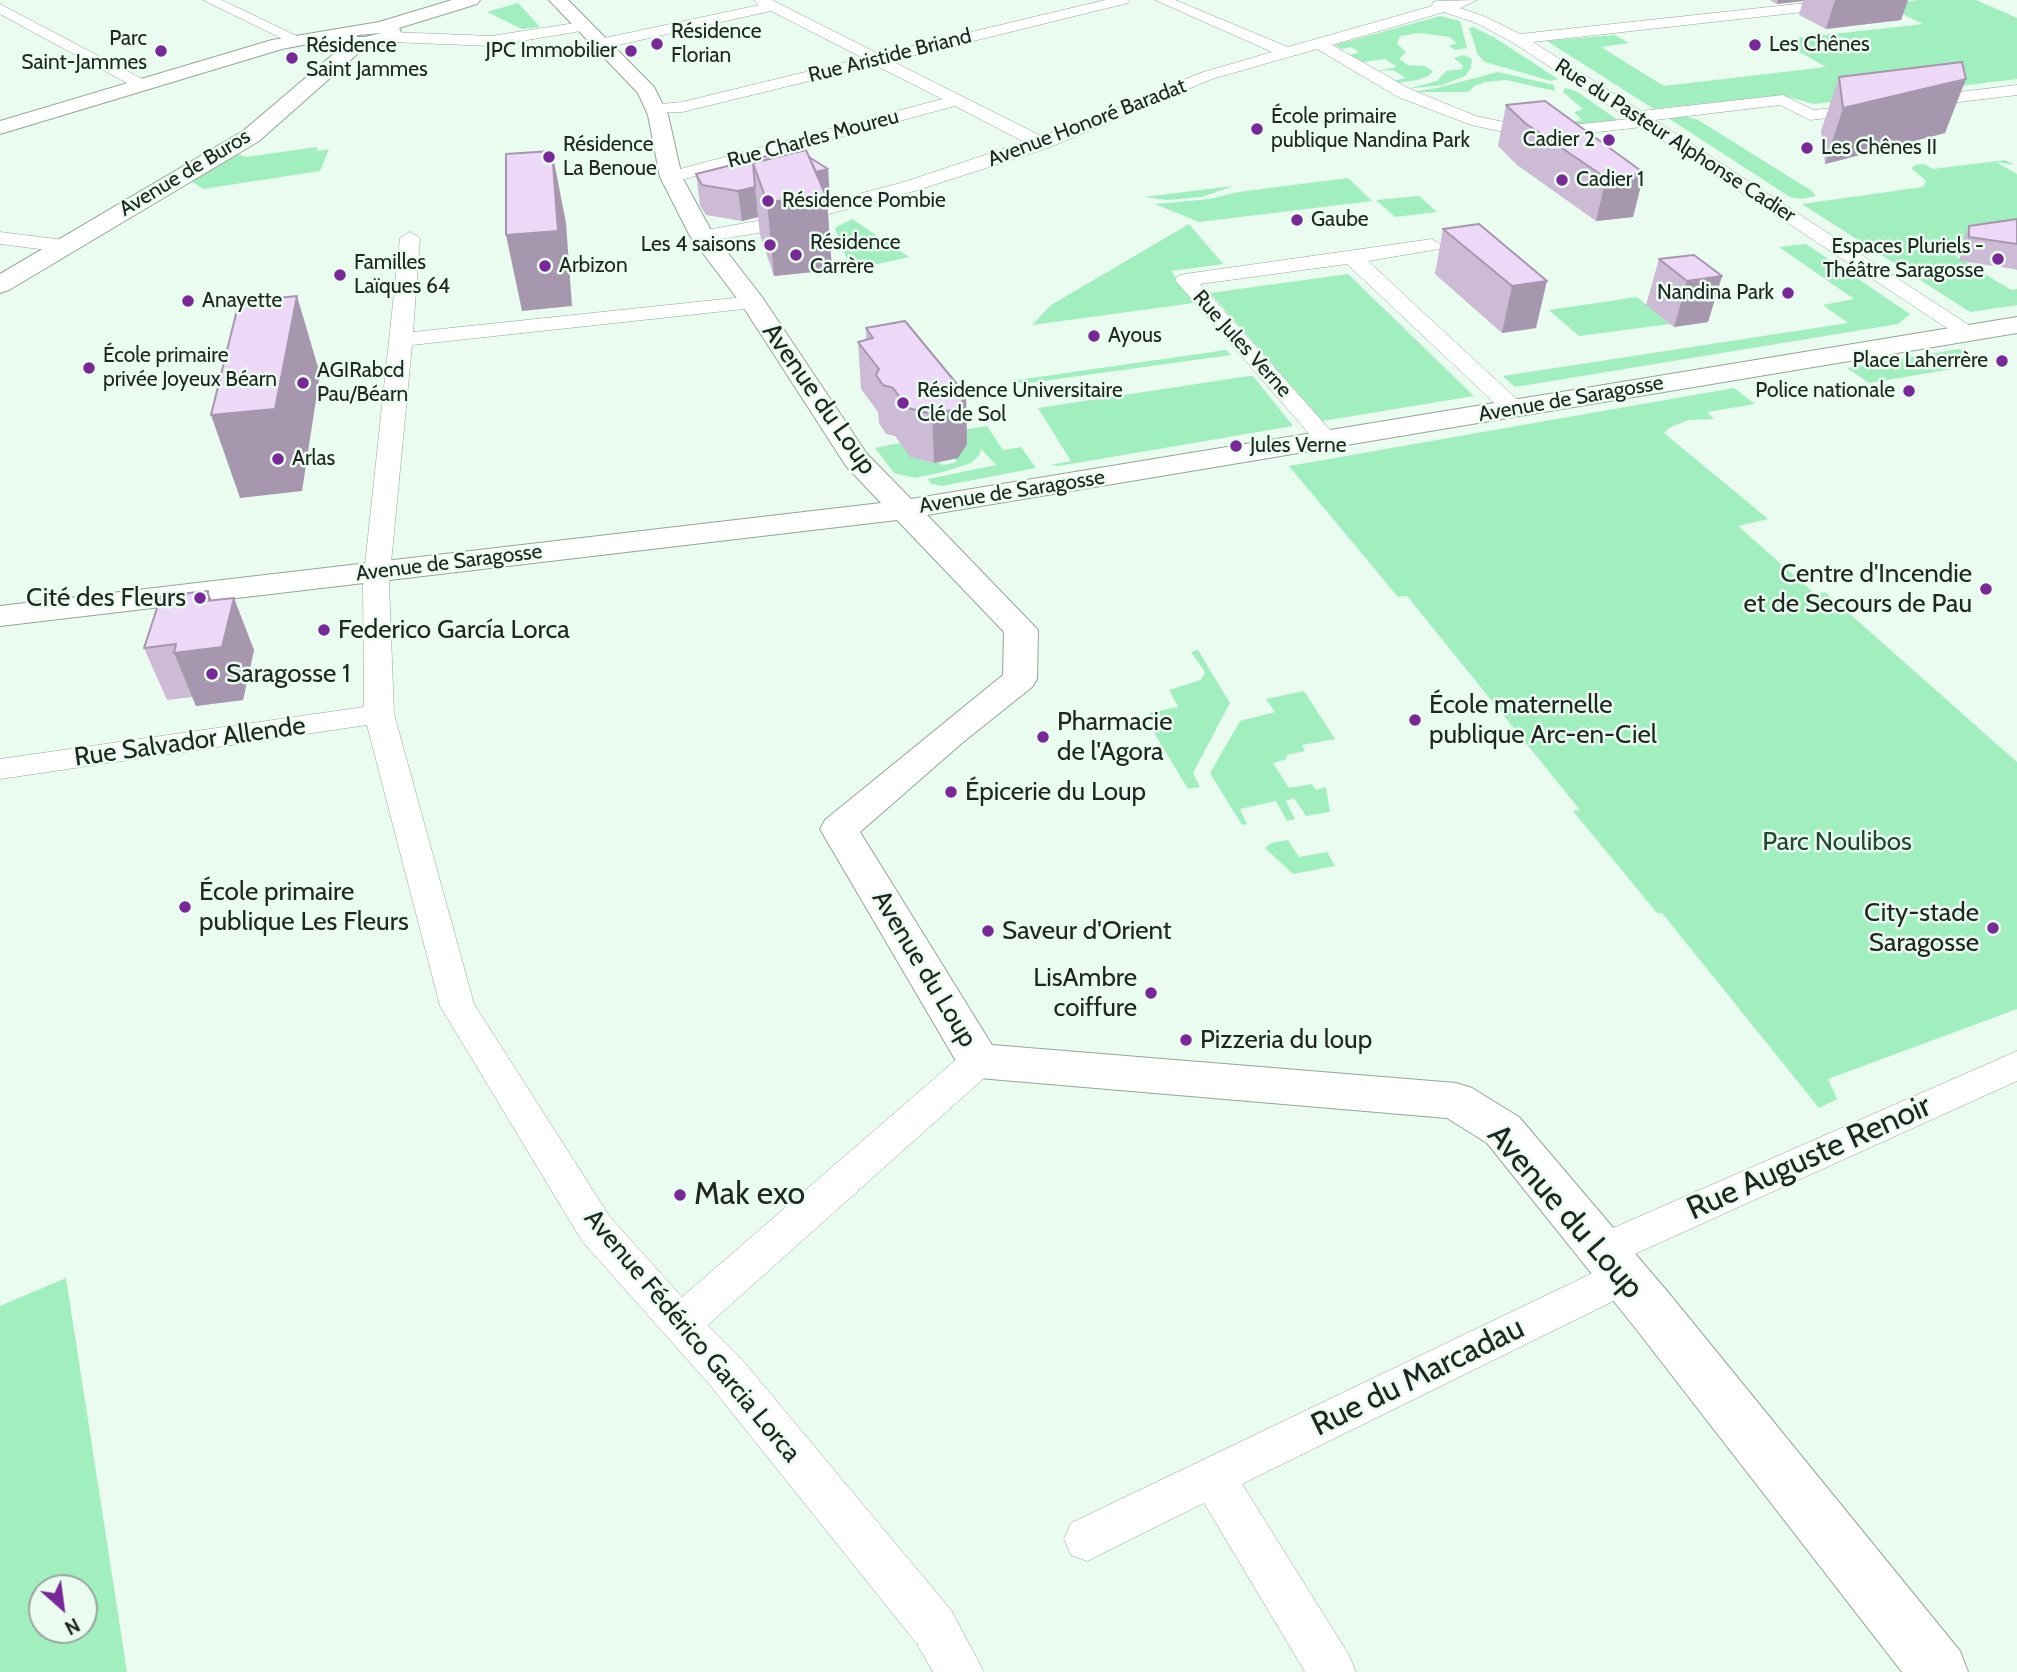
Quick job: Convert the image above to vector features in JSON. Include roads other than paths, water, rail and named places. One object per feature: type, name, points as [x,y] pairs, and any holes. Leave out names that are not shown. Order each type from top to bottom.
[{"type":"street","points":[[210,0],[295,39]]},
{"type":"street","points":[[0,128],[295,39],[354,37],[386,32],[471,0]]},
{"type":"street","name":"Avenue du Loup","points":[[558,0],[647,91],[656,109],[671,177],[702,236],[753,302],[856,460],[1021,630],[1020,679],[949,735],[839,830],[979,1061]]},
{"type":"street","name":"Rue Aristide Briand","points":[[656,109],[682,107],[1123,0]]},
{"type":"street","points":[[1162,0],[1286,52]]},
{"type":"street","name":"Rue du Pasteur Alphonse Cadier","points":[[1420,0],[1481,20],[1518,39],[1970,333]]},
{"type":"street","name":"Avenue Honoré Baradat","points":[[702,236],[758,227],[872,197],[1042,144],[1206,76],[1470,0]]},
{"type":"street","points":[[1518,39],[1875,0]]},
{"type":"street","points":[[600,44],[767,3],[1042,144]]},
{"type":"street","points":[[0,8],[142,85]]},
{"type":"street","points":[[386,32],[491,41],[582,27]]},
{"type":"street","name":"Avenue de Buros","points":[[0,285],[251,136],[354,37]]},
{"type":"street","points":[[1318,43],[1412,97],[1471,120],[1513,129],[1571,130],[1783,100],[1810,115],[2016,90]]},
{"type":"street","name":"Rue Charles Moureu","points":[[671,177],[956,101]]},
{"type":"street","points":[[0,238],[64,246]]},
{"type":"street","name":"Avenue Fédérico Garcia Lorca","points":[[410,238],[378,572],[379,714],[398,794],[423,875],[457,1006],[596,1229],[724,1370],[934,1627],[960,1672]]},
{"type":"street","name":"Rue Jules Verne","points":[[1327,440],[1185,280],[1432,245]]},
{"type":"street","points":[[1352,257],[1514,409]]},
{"type":"street","points":[[402,340],[753,302]]},
{"type":"street","name":"Avenue de Saragosse","points":[[0,616],[902,510],[2017,325]]},
{"type":"street","name":"Rue Salvador Allende","points":[[0,769],[379,714]]},
{"type":"street","name":"Avenue du Loup","points":[[680,1324],[979,1061],[1456,1101],[1503,1130],[1939,1672]]},
{"type":"street","name":"Rue Auguste Renoir","points":[[1613,1264],[2017,1065]]},
{"type":"street","name":"Rue du Marcadau","points":[[1087,1539],[1613,1264]]},
{"type":"street","points":[[1212,1476],[1332,1672]]},
{"type":"place","name":"Résidence Florian","points":[[657,44]]},
{"type":"place","name":"Les Chênes","points":[[1755,45]]},
{"type":"place","name":"Parc Saint-Jammes","points":[[161,51]]},
{"type":"place","name":"JPC Immobilier","points":[[631,51]]},
{"type":"place","name":"Résidence Saint Jammes","points":[[292,58]]},
{"type":"place","name":"École primaire publique Nandina Park","points":[[1257,129]]},
{"type":"place","name":"Cadier 2","points":[[1609,140]]},
{"type":"place","name":"Les Chênes II","points":[[1807,148]]},
{"type":"place","name":"Résidence La Benoue","points":[[549,157]]},
{"type":"place","name":"Cadier 1","points":[[1562,180]]},
{"type":"place","name":"Résidence Pombie","points":[[768,201]]},
{"type":"place","name":"Gaube","points":[[1297,220]]},
{"type":"place","name":"Les 4 saisons","points":[[770,245]]},
{"type":"place","name":"Résidence Carrère","points":[[796,255]]},
{"type":"place","name":"Espaces Pluriels - Théâtre Saragosse","points":[[1998,259]]},
{"type":"place","name":"Arbizon","points":[[545,266]]},
{"type":"place","name":"Familles Laïques 64","points":[[340,275]]},
{"type":"place","name":"Nandina Park","points":[[1788,293]]},
{"type":"place","name":"Anayette","points":[[188,301]]},
{"type":"place","name":"Ayous","points":[[1094,336]]},
{"type":"place","name":"Place Laherrère","points":[[2002,361]]},
{"type":"place","name":"École primaire privée Joyeux Béarn","points":[[89,368]]},
{"type":"place","name":"AGIRabcd Pau/Béarn","points":[[303,383]]},
{"type":"place","name":"Police nationale","points":[[1909,391]]},
{"type":"place","name":"Résidence Universitaire Clé de Sol","points":[[903,403]]},
{"type":"place","name":"Jules Verne","points":[[1236,446]]},
{"type":"place","name":"Arlas","points":[[278,459]]},
{"type":"place","name":"Centre d'Incendie et de Secours de Pau","points":[[1986,589]]},
{"type":"place","name":"Cité des Fleurs","points":[[200,598]]},
{"type":"place","name":"Federico García Lorca","points":[[324,630]]},
{"type":"place","name":"Saragosse 1","points":[[212,674]]},
{"type":"place","name":"École maternelle publique Arc-en-Ciel","points":[[1415,720]]},
{"type":"place","name":"Pharmacie de l'Agora","points":[[1043,737]]},
{"type":"place","name":"Épicerie du Loup","points":[[951,792]]},
{"type":"place","name":"École primaire publique Les Fleurs","points":[[185,907]]},
{"type":"place","name":"City-stade Saragosse","points":[[1993,928]]},
{"type":"place","name":"Saveur d'Orient","points":[[988,931]]},
{"type":"place","name":"LisAmbre coiffure","points":[[1151,993]]},
{"type":"place","name":"Pizzeria du loup","points":[[1186,1040]]},
{"type":"place","name":"Mak exo","points":[[680,1195]]},
{"type":"park label","name":"Parc Noulibos","points":[[1837,842]]}]
